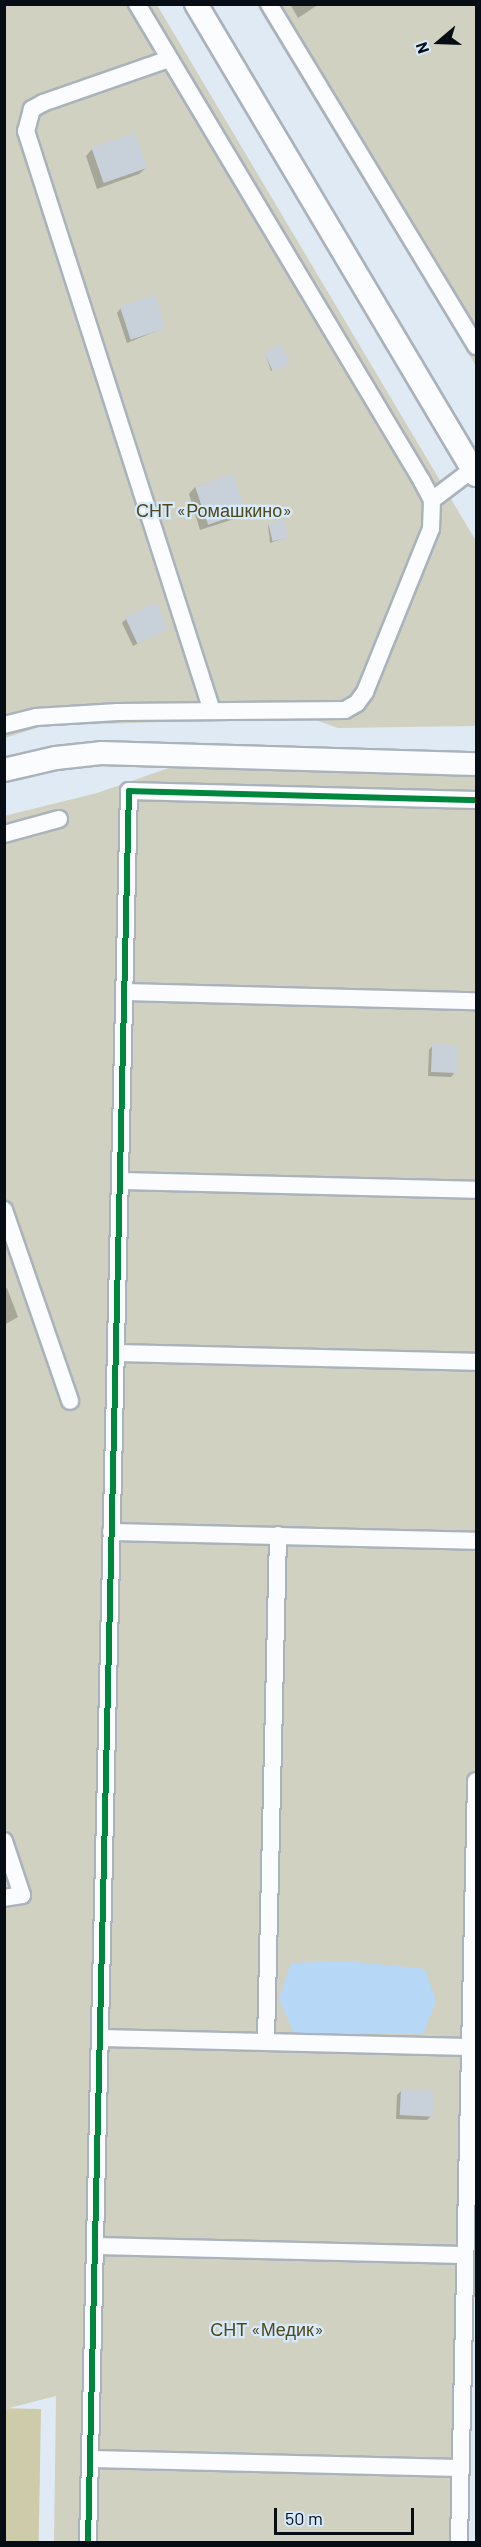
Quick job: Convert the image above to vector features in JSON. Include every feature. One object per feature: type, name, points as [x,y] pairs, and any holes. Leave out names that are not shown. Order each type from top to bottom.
[{"type":"street","points":[[4,725],[71,714],[211,708],[332,711],[357,703],[365,692],[431,529],[432,500],[137,4]]},
{"type":"street","points":[[196,4],[475,472],[432,500]]},
{"type":"street","points":[[269,4],[477,346]]},
{"type":"street","points":[[169,59],[32,109],[26,131],[211,708]]},
{"type":"street","points":[[4,770],[56,758],[101,753],[477,764]]},
{"type":"street","points":[[88,2542],[129,791],[477,800]]},
{"type":"street","points":[[4,834],[58,819]]},
{"type":"street","points":[[124,992],[477,1000]]},
{"type":"street","points":[[120,1181],[477,1190]]},
{"type":"street","points":[[4,1210],[70,1401]]},
{"type":"street","points":[[116,1353],[477,1362]]},
{"type":"street","points":[[111,1532],[477,1541]]},
{"type":"street","points":[[266,2041],[278,1535]]},
{"type":"street","points":[[459,2542],[477,1780]]},
{"type":"street","points":[[4,1841],[22,1895],[4,1898]]},
{"type":"street","points":[[100,2038],[470,2047]]},
{"type":"street","points":[[95,2246],[465,2255]]},
{"type":"street","points":[[90,2459],[460,2468]]},
{"type":"green space","name":"СНТ «Ромашкино»","points":[[5,5],[157,5],[476,541],[476,726],[338,728],[307,717],[43,726],[5,738]]},
{"type":"green space","points":[[257,5],[476,5],[476,366],[267,22]]},
{"type":"green space","name":"СНТ «Медик»","points":[[183,763],[476,775],[476,2236],[467,2542],[54,2542],[56,2396],[5,2409],[4,816],[97,793]]},
{"type":"shaded area","points":[[4,2408],[41,2409],[39,2542],[4,2541]]},
{"type":"water","points":[[347,1961],[425,1969],[436,2001],[423,2034],[294,2033],[279,1999],[291,1963]]},
{"type":"building","points":[[135,133],[147,168],[104,183],[92,148]]},
{"type":"building","points":[[155,295],[166,328],[131,340],[120,306]]},
{"type":"building","points":[[281,344],[290,363],[273,371],[264,352]]},
{"type":"building","points":[[233,474],[246,512],[208,525],[195,487]]},
{"type":"building","points":[[284,520],[288,538],[272,541],[268,524]]},
{"type":"building","points":[[156,603],[168,629],[137,644],[125,617]]},
{"type":"building","points":[[432,1044],[458,1045],[457,1073],[431,1072]]},
{"type":"building","points":[[401,2089],[434,2091],[433,2117],[400,2115]]},
{"type":"cycle path","points":[[88,2542],[129,791],[476,800]]}]
